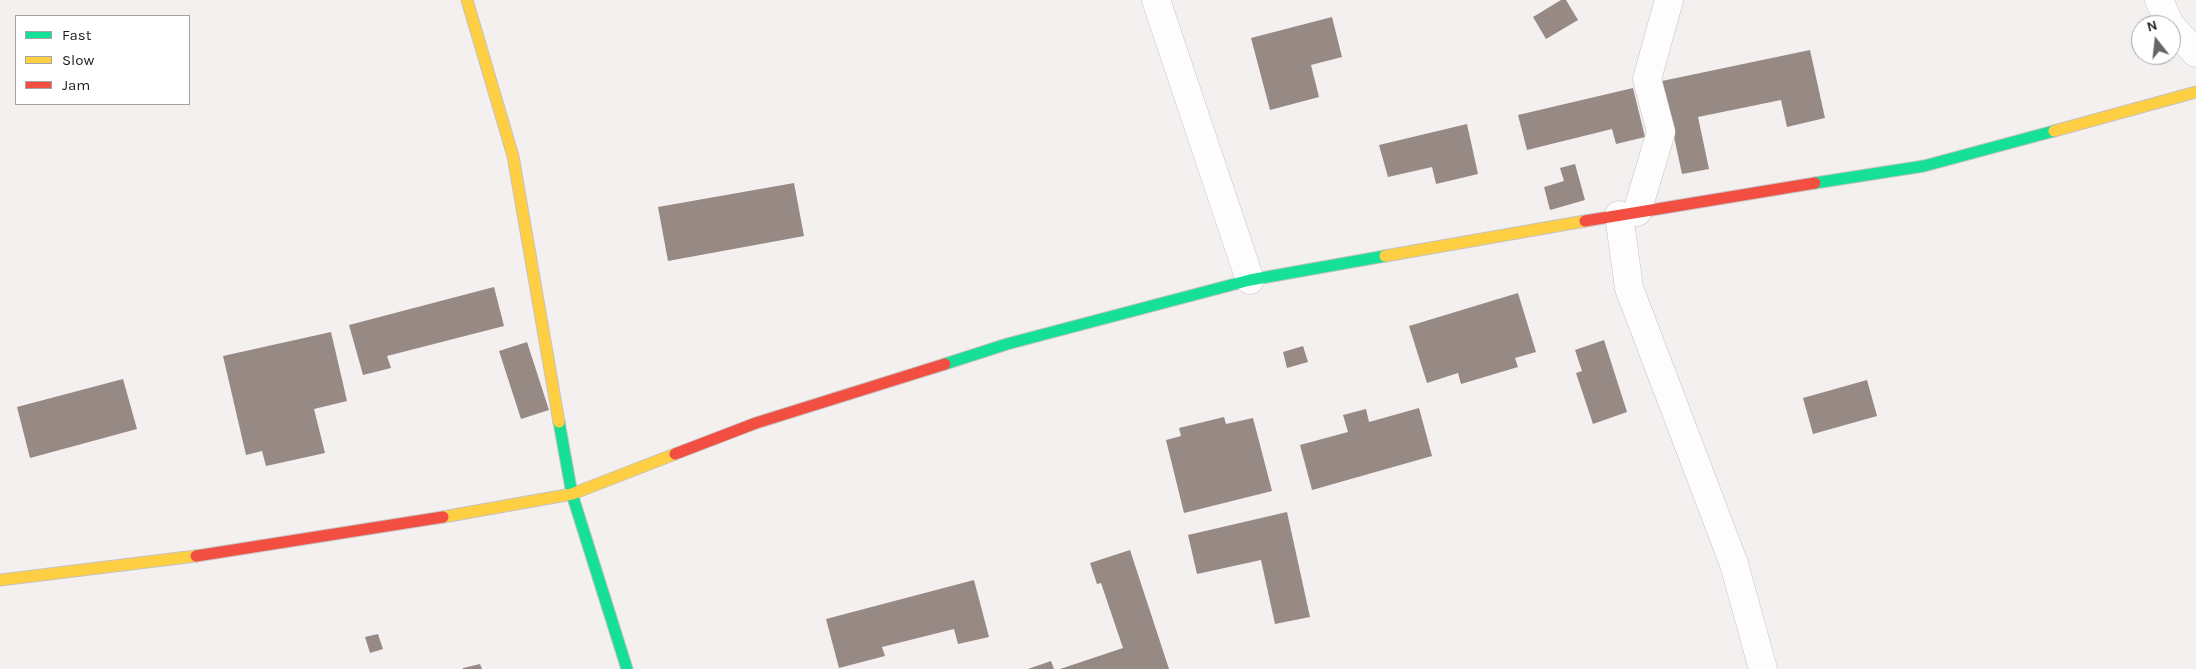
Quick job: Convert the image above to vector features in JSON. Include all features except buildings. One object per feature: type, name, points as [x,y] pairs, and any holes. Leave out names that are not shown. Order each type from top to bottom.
[{"type":"street","points":[[467,0],[513,156],[572,494],[627,669]]},
{"type":"street","points":[[1156,0],[1250,280]]},
{"type":"street","points":[[1669,0],[1647,79],[1661,132],[1628,213],[1629,288],[1734,564],[1763,669]]},
{"type":"street","points":[[2159,0],[2165,15]]},
{"type":"street","points":[[2181,37],[2196,53]]},
{"type":"street","points":[[0,580],[211,554],[372,529],[572,494],[756,423],[1007,344],[1250,280],[1628,213],[1924,166],[2196,92]]},
{"type":"traffic: fast","points":[[1815,183],[1924,166],[2054,131]]},
{"type":"traffic: fast","points":[[945,364],[1007,344],[1250,280],[1385,256]]},
{"type":"traffic: fast","points":[[559,422],[572,494],[627,669]]},
{"type":"traffic: slow","points":[[467,0],[513,156],[559,422]]},
{"type":"traffic: slow","points":[[2054,131],[2196,92]]},
{"type":"traffic: slow","points":[[1385,256],[1585,221]]},
{"type":"traffic: slow","points":[[443,517],[572,494],[675,454]]},
{"type":"traffic: slow","points":[[0,580],[196,556]]},
{"type":"traffic: jam","points":[[1585,221],[1815,183]]},
{"type":"traffic: jam","points":[[675,454],[756,423],[945,364]]},
{"type":"traffic: jam","points":[[196,556],[443,517]]}]
